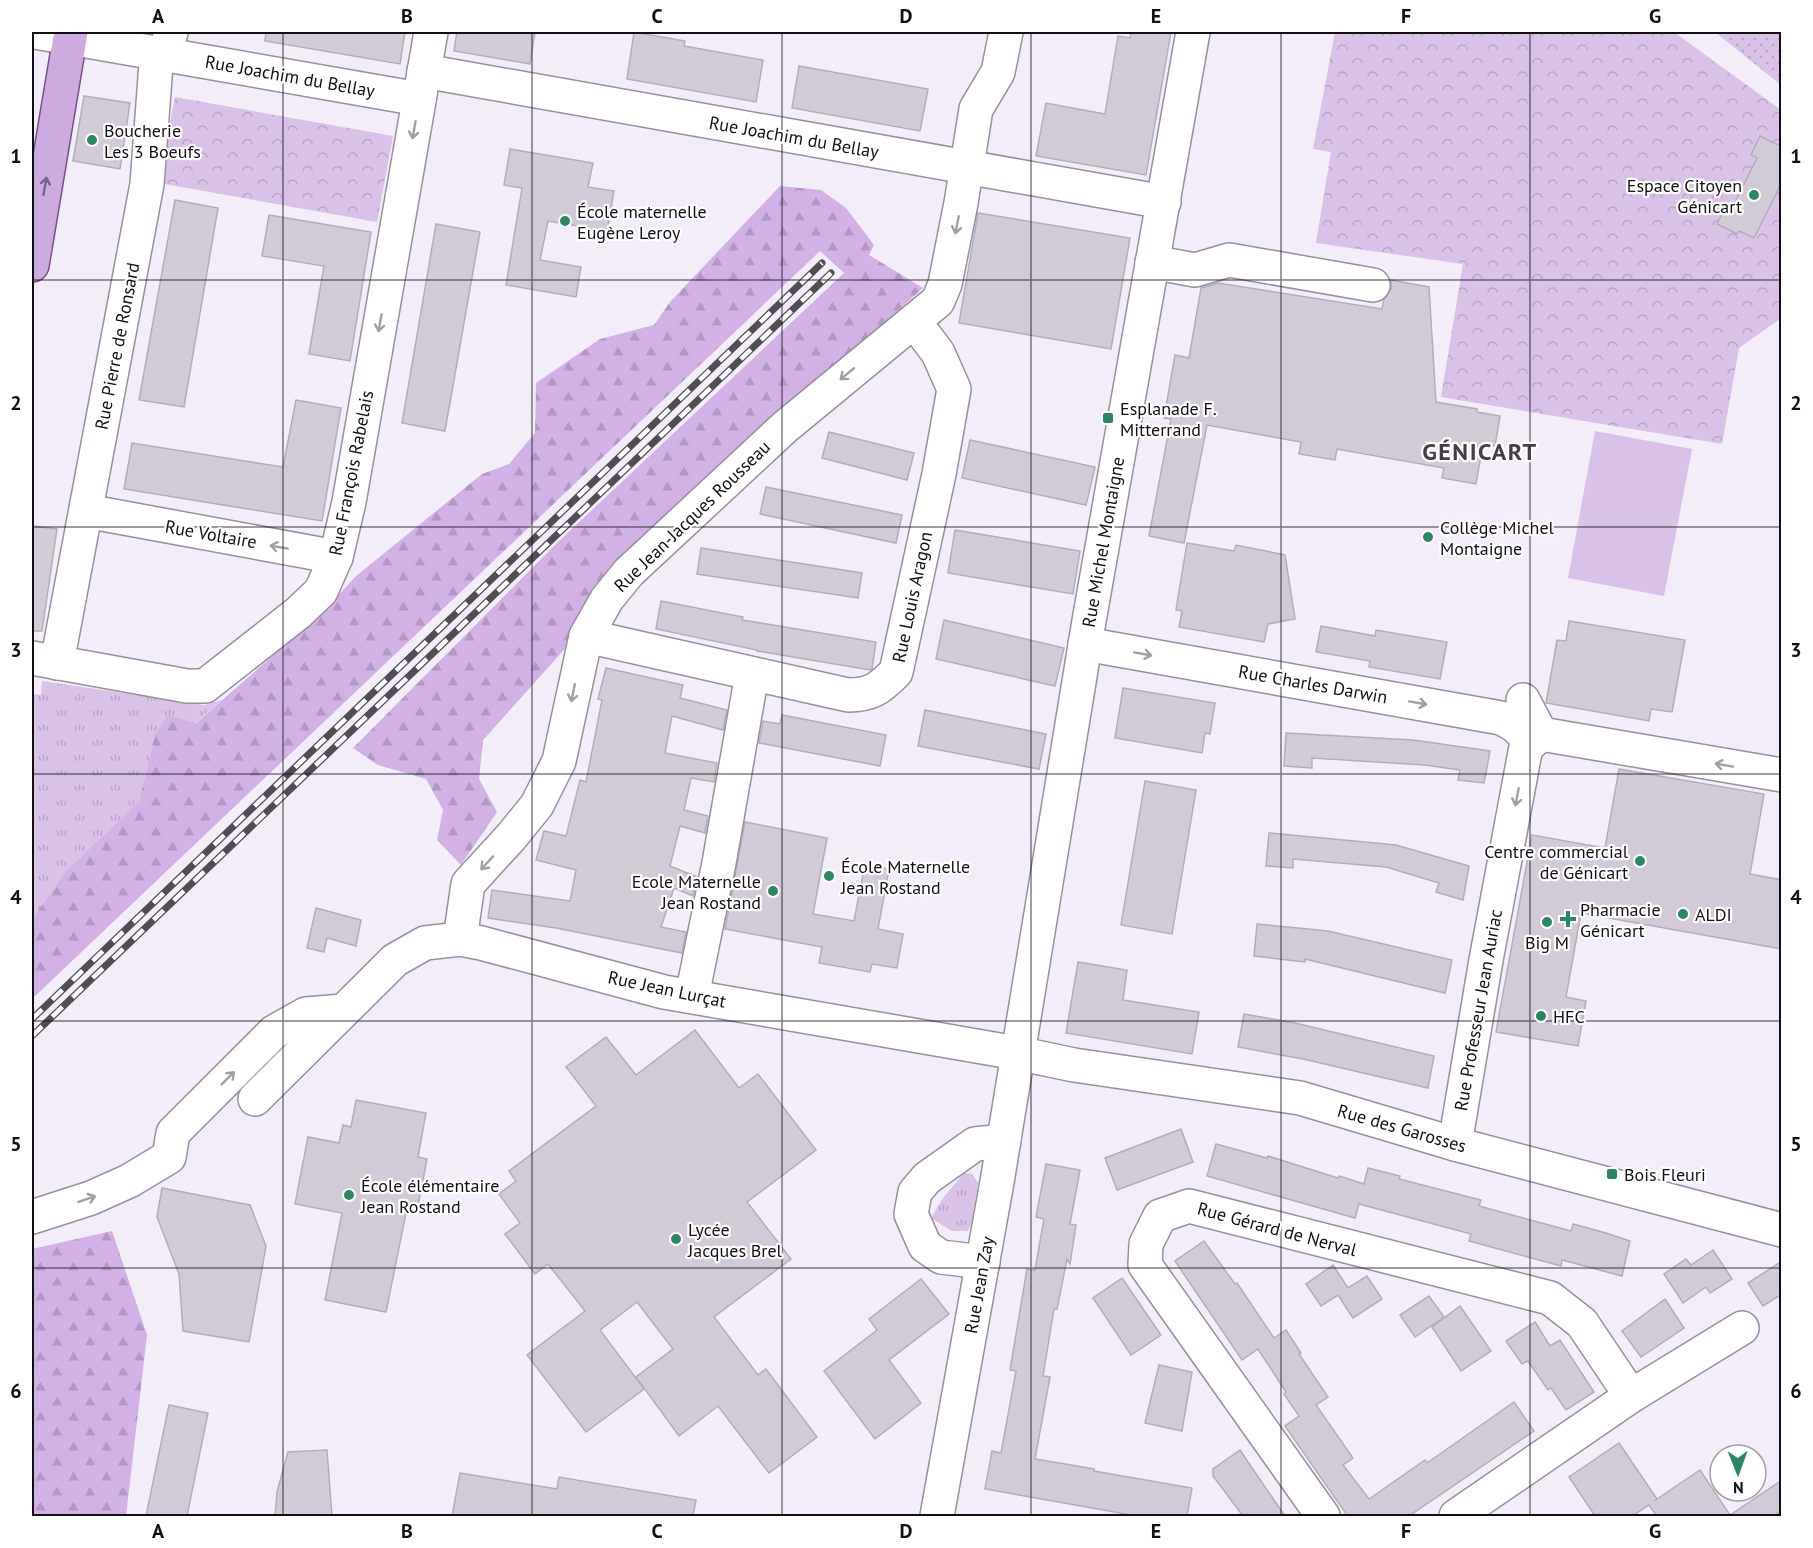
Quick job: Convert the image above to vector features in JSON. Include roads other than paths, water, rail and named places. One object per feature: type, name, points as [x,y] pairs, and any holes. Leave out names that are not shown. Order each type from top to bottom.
[{"type":"main road","points":[[32,146],[55,33]]},
{"type":"main road","points":[[32,265],[55,33]]},
{"type":"street","name":"Rue François Rabelais","points":[[44,660],[187,686],[205,686],[298,613],[321,591],[336,557],[349,502],[431,32]]},
{"type":"street","name":"Rue Jean-Jacques Rousseau","points":[[460,939],[468,884],[537,806],[559,761],[586,636],[607,599],[629,572],[785,427],[914,321],[942,294],[961,203],[976,109],[998,72],[1004,32]]},
{"type":"street","name":"Rue Michel Montaigne","points":[[1017,1053],[1192,32]]},
{"type":"street","name":"Rue Joachim du Bellay","points":[[55,33],[166,42],[422,85],[966,167],[1164,202]]},
{"type":"street","name":"Rue Pierre de Ronsard","points":[[44,660],[86,512],[147,184],[156,64],[166,42]]},
{"type":"street","points":[[1152,262],[1195,270],[1229,260],[1372,285]]},
{"type":"street","name":"Rue Louis Aragon","points":[[586,636],[848,695],[863,695],[880,688],[896,672],[939,474],[954,389],[938,353],[914,321]]},
{"type":"street","name":"Rue Voltaire","points":[[86,512],[336,557]]},
{"type":"street","name":"Rue Charles Darwin","points":[[1086,644],[1501,718],[1537,738]]},
{"type":"street","points":[[692,996],[719,863],[752,674]]},
{"type":"street","points":[[1523,700],[1537,738],[1782,775]]},
{"type":"street","name":"Rue Professeur Jean Auriac","points":[[1455,1144],[1486,960],[1526,747],[1537,738]]},
{"type":"street","name":"Rue Jean Lurçat","points":[[255,1099],[395,960],[425,943],[460,939],[664,992],[1017,1053]]},
{"type":"street","points":[[32,1217],[91,1198],[129,1181],[169,1157],[173,1133],[274,1032],[306,1014],[344,1011]]},
{"type":"street","name":"Rue Jean Zay","points":[[937,1516],[1004,1141],[1017,1053]]},
{"type":"street","name":"Rue des Garosses","points":[[1017,1053],[1074,1065],[1300,1098],[1455,1144],[1782,1230]]},
{"type":"street","points":[[983,1262],[941,1257],[913,1249],[911,1214],[915,1192],[927,1178],[975,1144],[1004,1141]]},
{"type":"street","name":"Rue Gérard de Nerval","points":[[1323,1516],[1145,1265],[1146,1244],[1160,1216],[1190,1206],[1550,1298],[1582,1323],[1631,1396]]},
{"type":"street","points":[[1456,1516],[1631,1396],[1742,1328]]},
{"type":"railway","points":[[32,1019],[822,263]]},
{"type":"railway","points":[[32,1036],[831,273]]},
{"type":"place","name":"Boucherie Les 3 Boeufs","points":[[92,140]]},
{"type":"place","name":"Espace Citoyen Génicart","points":[[1754,195]]},
{"type":"place","name":"École maternelle Eugène Leroy","points":[[565,221]]},
{"type":"place","name":"Esplanade F. Mitterrand","points":[[1108,418]]},
{"type":"place","name":"Collège Michel Montaigne","points":[[1428,537]]},
{"type":"place","name":"Centre commercial de Génicart","points":[[1640,861]]},
{"type":"place","name":"École Maternelle Jean Rostand","points":[[829,876]]},
{"type":"place","name":"Ecole Maternelle Jean Rostand","points":[[773,891]]},
{"type":"place","name":"ALDI","points":[[1683,914]]},
{"type":"place","name":"Pharmacie Génicart","points":[[1568,919]]},
{"type":"place","name":"Big M","points":[[1547,922]]},
{"type":"place","name":"HFC","points":[[1541,1016]]},
{"type":"place","name":"Bois Fleuri","points":[[1612,1174]]},
{"type":"place","name":"École élémentaire Jean Rostand","points":[[349,1195]]},
{"type":"place","name":"Lycée Jacques Brel","points":[[676,1239]]},
{"type":"district","name":"GÉNICART","points":[[1480,451]]}]
